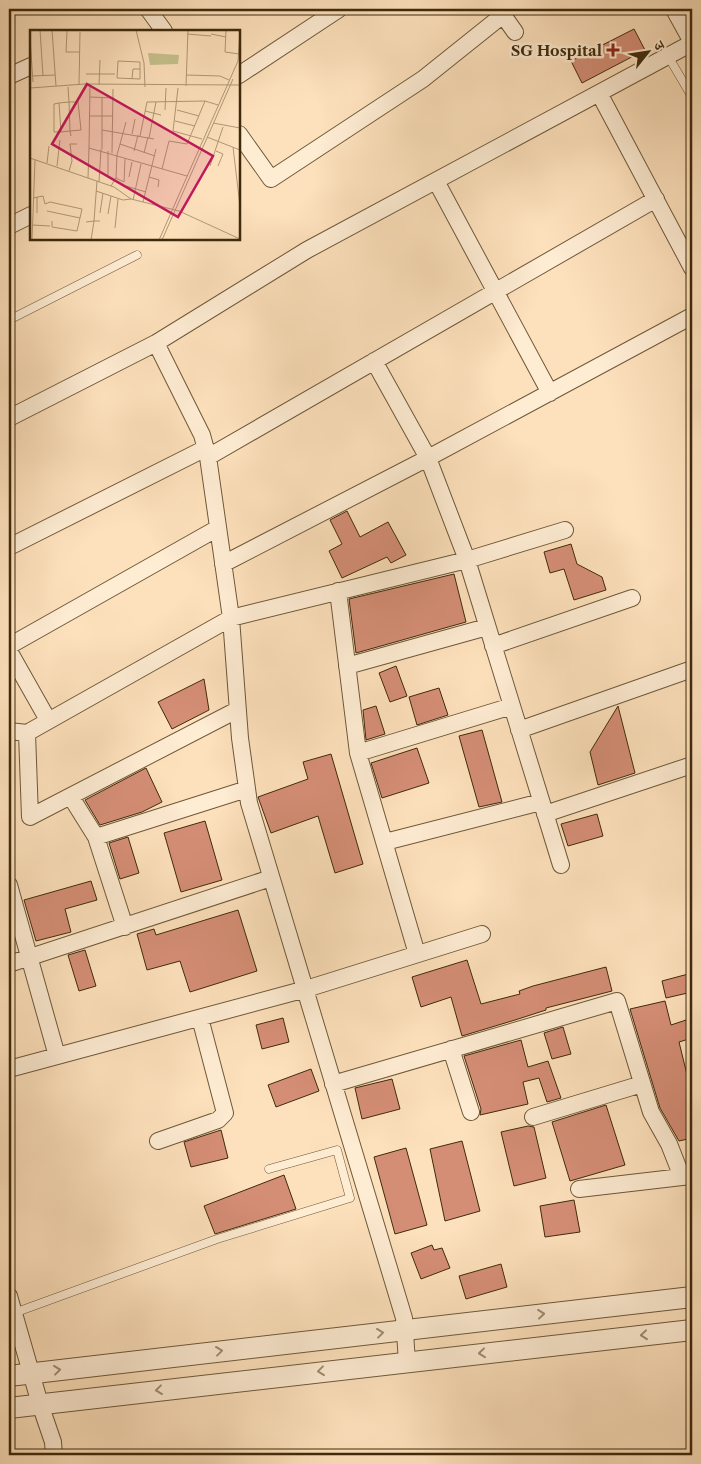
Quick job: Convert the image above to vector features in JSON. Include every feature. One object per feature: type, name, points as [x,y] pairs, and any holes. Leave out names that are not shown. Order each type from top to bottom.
[{"type":"street","points":[[240,74],[339,9]]},
{"type":"street","points":[[676,9],[692,38]]},
{"type":"street","points":[[156,12],[164,30]]},
{"type":"street","points":[[240,135],[270,179],[423,79],[501,12],[515,32]]},
{"type":"street","points":[[9,418],[156,342],[307,250],[692,43]]},
{"type":"street","points":[[9,76],[30,66]]},
{"type":"street","points":[[599,93],[692,268]]},
{"type":"street","points":[[436,181],[550,392]]},
{"type":"street","points":[[9,547],[207,452],[374,361],[656,200]]},
{"type":"street","points":[[9,226],[30,216]]},
{"type":"street","points":[[223,564],[428,458],[692,316]]},
{"type":"street","points":[[156,342],[202,435],[207,452],[231,618],[238,710],[249,803],[333,1084],[344,1148],[404,1318],[407,1362]]},
{"type":"street","points":[[374,361],[428,458],[467,560],[561,865]]},
{"type":"street","points":[[9,646],[218,528]]},
{"type":"street","points":[[9,731],[27,733],[231,618],[467,560],[565,530]]},
{"type":"street","points":[[338,591],[358,753],[417,954]]},
{"type":"street","points":[[493,646],[632,598]]},
{"type":"street","points":[[347,666],[487,626]]},
{"type":"street","points":[[9,652],[48,720]]},
{"type":"street","points":[[519,730],[692,669]]},
{"type":"street","points":[[358,753],[512,706]]},
{"type":"street","points":[[27,733],[30,817],[238,710]]},
{"type":"street","points":[[385,842],[543,808],[692,765]]},
{"type":"street","points":[[96,838],[247,789]]},
{"type":"street","points":[[72,797],[96,838],[125,927]]},
{"type":"street","points":[[9,964],[271,878]]},
{"type":"street","points":[[9,885],[57,1056]]},
{"type":"street","points":[[9,1069],[306,989],[482,934]]},
{"type":"street","points":[[333,1084],[617,1001],[651,1112],[687,1177],[579,1189]]},
{"type":"street","points":[[158,1141],[218,1120],[225,1113],[200,1018]]},
{"type":"street","points":[[451,1049],[471,1112]]},
{"type":"street","points":[[533,1117],[642,1084]]},
{"type":"street","points":[[9,1296],[53,1442],[54,1455]]},
{"type":"street","points":[[9,1376],[692,1297]]},
{"type":"street","points":[[9,1408],[407,1362],[692,1333]]},
{"type":"lane","points":[[668,56],[692,97]]},
{"type":"lane","points":[[9,320],[138,254]]},
{"type":"lane","points":[[14,1313],[217,1239],[350,1198],[344,1148],[270,1169]]},
{"type":"building","points":[[634,29],[645,50],[582,83],[571,61]]},
{"type":"building","points":[[347,511],[360,537],[388,522],[406,555],[391,563],[387,557],[342,578],[329,551],[342,544],[330,520]]},
{"type":"building","points":[[571,544],[577,564],[602,577],[606,590],[574,600],[564,569],[550,573],[544,552]]},
{"type":"building","points":[[454,574],[466,622],[356,653],[349,599]]},
{"type":"building","points":[[396,666],[407,696],[390,702],[379,673]]},
{"type":"building","points":[[204,679],[209,710],[172,729],[158,702]]},
{"type":"building","points":[[439,688],[448,715],[417,725],[409,697]]},
{"type":"building","points":[[376,706],[385,734],[366,740],[363,710]]},
{"type":"building","points":[[618,706],[635,773],[598,785],[590,752]]},
{"type":"building","points":[[482,730],[502,802],[479,807],[459,736]]},
{"type":"building","points":[[417,748],[429,783],[382,798],[371,763]]},
{"type":"building","points":[[331,754],[363,864],[335,873],[318,816],[271,833],[258,797],[308,779],[303,762]]},
{"type":"building","points":[[146,768],[162,802],[142,812],[100,825],[85,800]]},
{"type":"building","points":[[597,814],[603,836],[568,846],[561,824]]},
{"type":"building","points":[[205,821],[222,880],[181,892],[164,833]]},
{"type":"building","points":[[128,837],[139,873],[120,879],[109,843]]},
{"type":"building","points":[[91,881],[97,900],[65,909],[71,932],[36,941],[24,900]]},
{"type":"building","points":[[238,910],[257,971],[190,992],[180,961],[147,970],[137,934],[154,929],[156,935]]},
{"type":"building","points":[[85,950],[96,986],[79,991],[68,955]]},
{"type":"building","points":[[467,960],[481,1004],[520,994],[519,991],[533,986],[606,967],[612,991],[546,1008],[546,1010],[462,1036],[451,997],[421,1007],[412,977]]},
{"type":"building","points":[[692,973],[692,992],[666,998],[662,981]]},
{"type":"building","points":[[665,1001],[671,1025],[692,1018],[692,1038],[679,1042],[692,1095],[692,1138],[679,1141],[660,1108],[630,1009]]},
{"type":"building","points":[[283,1018],[289,1042],[262,1049],[256,1025]]},
{"type":"building","points":[[563,1027],[571,1054],[552,1059],[544,1033]]},
{"type":"building","points":[[521,1040],[528,1067],[548,1061],[561,1098],[547,1102],[539,1078],[523,1082],[528,1104],[480,1115],[481,1109],[464,1056]]},
{"type":"building","points":[[311,1069],[319,1091],[276,1107],[268,1085]]},
{"type":"building","points":[[392,1079],[400,1109],[362,1119],[355,1088]]},
{"type":"building","points":[[606,1105],[625,1165],[570,1181],[552,1122]]},
{"type":"building","points":[[528,1126],[534,1127],[546,1178],[514,1186],[501,1132]]},
{"type":"building","points":[[221,1130],[228,1158],[191,1167],[184,1142]]},
{"type":"building","points":[[462,1141],[480,1211],[445,1221],[430,1149]]},
{"type":"building","points":[[406,1148],[427,1225],[395,1234],[374,1157]]},
{"type":"building","points":[[284,1175],[296,1209],[215,1234],[204,1206]]},
{"type":"building","points":[[574,1200],[580,1232],[545,1237],[540,1206]]},
{"type":"building","points":[[432,1245],[434,1250],[442,1248],[450,1268],[421,1279],[411,1253]]},
{"type":"building","points":[[501,1264],[507,1287],[466,1299],[459,1276]]},
{"type":"place","name":"SG Hospital","points":[[613,50]]}]
